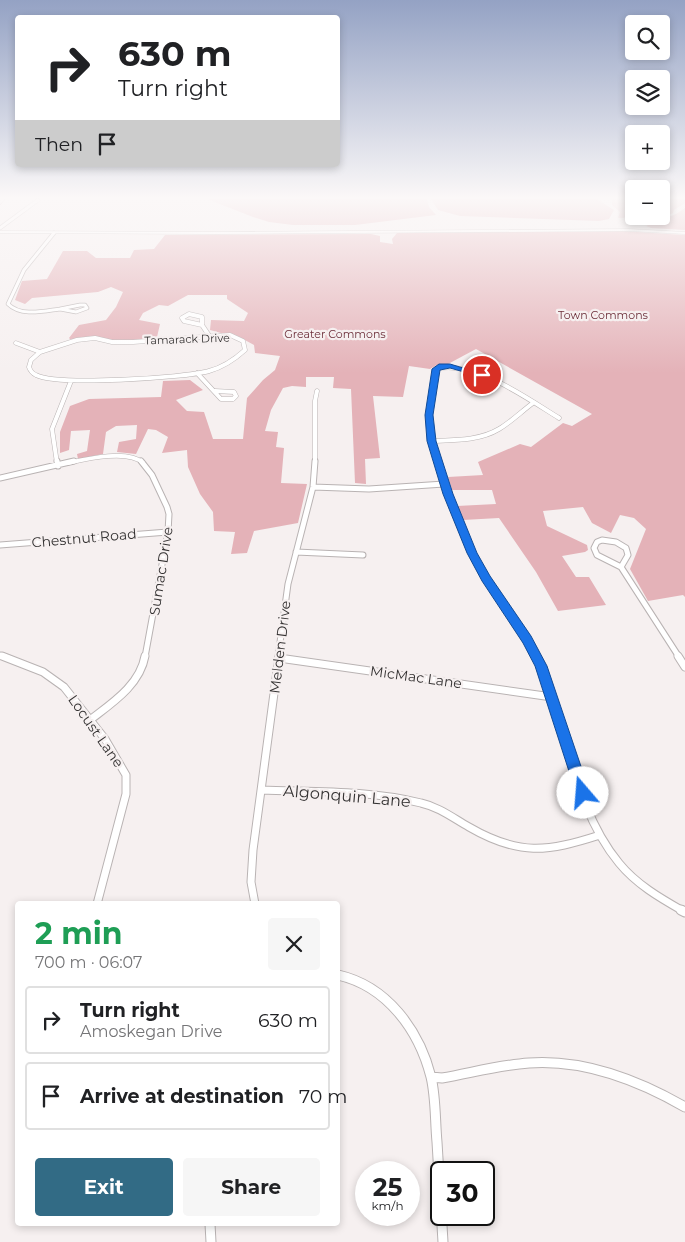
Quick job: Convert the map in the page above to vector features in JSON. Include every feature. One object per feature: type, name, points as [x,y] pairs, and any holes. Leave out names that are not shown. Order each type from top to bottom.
[{"type":"street","points":[[35,257],[24,270],[8,304],[13,309],[20,311],[60,309],[78,305],[87,307],[86,310],[78,312],[60,309]]},
{"type":"street","points":[[202,325],[184,321],[182,318],[189,314],[199,314],[202,317],[202,325],[210,337]]},
{"type":"street","name":"Tamarack Drive","points":[[230,335],[243,341],[245,350],[230,363],[198,373],[179,376],[71,381],[42,377],[30,370],[31,360],[40,352],[77,340],[95,338],[112,342],[132,342],[230,335]]},
{"type":"street","points":[[16,343],[40,352]]},
{"type":"street","points":[[559,418],[477,373],[456,367],[439,366],[436,369],[429,415],[431,441],[444,484],[472,553],[530,645],[543,671],[583,793],[600,835],[613,856],[627,872],[645,888],[685,912]]},
{"type":"street","points":[[198,373],[215,391]]},
{"type":"street","points":[[58,466],[52,429],[71,381]]},
{"type":"street","name":"Melden Drive","points":[[254,901],[251,882],[252,866],[288,584],[312,487],[316,460],[314,411],[316,392]]},
{"type":"street","points":[[431,441],[488,435],[533,403]]},
{"type":"street","name":"Sumac Drive","points":[[0,478],[113,455],[127,455],[138,458],[145,464],[167,507],[169,514],[168,532],[144,662],[132,684],[123,694],[90,720]]},
{"type":"street","points":[[312,487],[369,488],[444,484]]},
{"type":"street","name":"Chestnut Road","points":[[0,545],[168,532]]},
{"type":"street","points":[[621,567],[628,555],[626,548],[609,540],[598,542],[594,548],[597,556],[621,567],[685,668]]},
{"type":"street","points":[[296,552],[363,555]]},
{"type":"street","name":"Locust Lane","points":[[0,655],[35,668],[54,679],[73,697],[122,764],[127,778],[124,802],[98,901]]},
{"type":"street","name":"MicMac Lane","points":[[279,658],[552,697]]},
{"type":"street","name":"Algonquin Lane","points":[[262,790],[382,796],[423,803],[451,816],[493,840],[521,849],[544,850],[600,835]]},
{"type":"street","points":[[340,976],[366,984],[393,1007],[415,1039],[431,1078],[443,1242]]},
{"type":"street","points":[[431,1078],[442,1078],[518,1065],[543,1063],[570,1065],[627,1078],[655,1090],[685,1107]]},
{"type":"street","points":[[210,1226],[210,1242]]},
{"type":"green space","points":[[60,257],[685,257],[685,597],[683,595],[648,601],[630,569],[646,529],[634,518],[620,515],[611,533],[592,523],[583,507],[543,511],[547,526],[587,545],[588,550],[585,552],[562,556],[576,577],[589,577],[606,605],[558,611],[536,572],[499,518],[463,520],[457,506],[496,504],[492,490],[452,490],[448,477],[483,475],[478,462],[520,444],[531,447],[563,423],[572,426],[592,414],[476,349],[448,364],[437,365],[430,369],[409,366],[403,397],[373,396],[380,458],[365,459],[366,484],[355,483],[351,389],[333,388],[334,377],[306,377],[306,387],[292,386],[283,388],[271,410],[265,431],[278,432],[276,447],[284,448],[281,483],[307,484],[298,523],[254,531],[247,553],[231,554],[235,532],[214,531],[213,512],[200,494],[188,467],[187,450],[162,453],[168,437],[156,430],[148,429],[136,454],[117,452],[119,442],[136,439],[137,425],[116,426],[106,432],[103,454],[78,459],[77,454],[87,451],[90,430],[71,431],[69,450],[60,453],[60,432],[70,406],[89,399],[161,397],[163,381],[190,380],[203,390],[176,400],[187,411],[204,412],[213,439],[243,439],[247,398],[275,370],[280,356],[255,353],[254,345],[243,339],[210,330],[211,320],[244,321],[248,313],[227,299],[227,295],[188,295],[168,306],[159,305],[143,313],[139,320],[160,324],[157,337],[136,341],[115,341],[99,338],[71,340],[69,338],[79,325],[106,320],[116,307],[123,292],[111,287],[98,292],[32,298],[25,304],[15,300],[22,281],[47,279]]},
{"type":"route","points":[[482,375],[450,366],[439,366],[436,369],[436,380],[429,415],[431,441],[448,494],[472,553],[486,578],[527,640],[541,666],[583,793]]},
{"type":"park label","name":"Town Commons","points":[[603,315]]},
{"type":"park label","name":"Greater Commons","points":[[335,334]]}]
